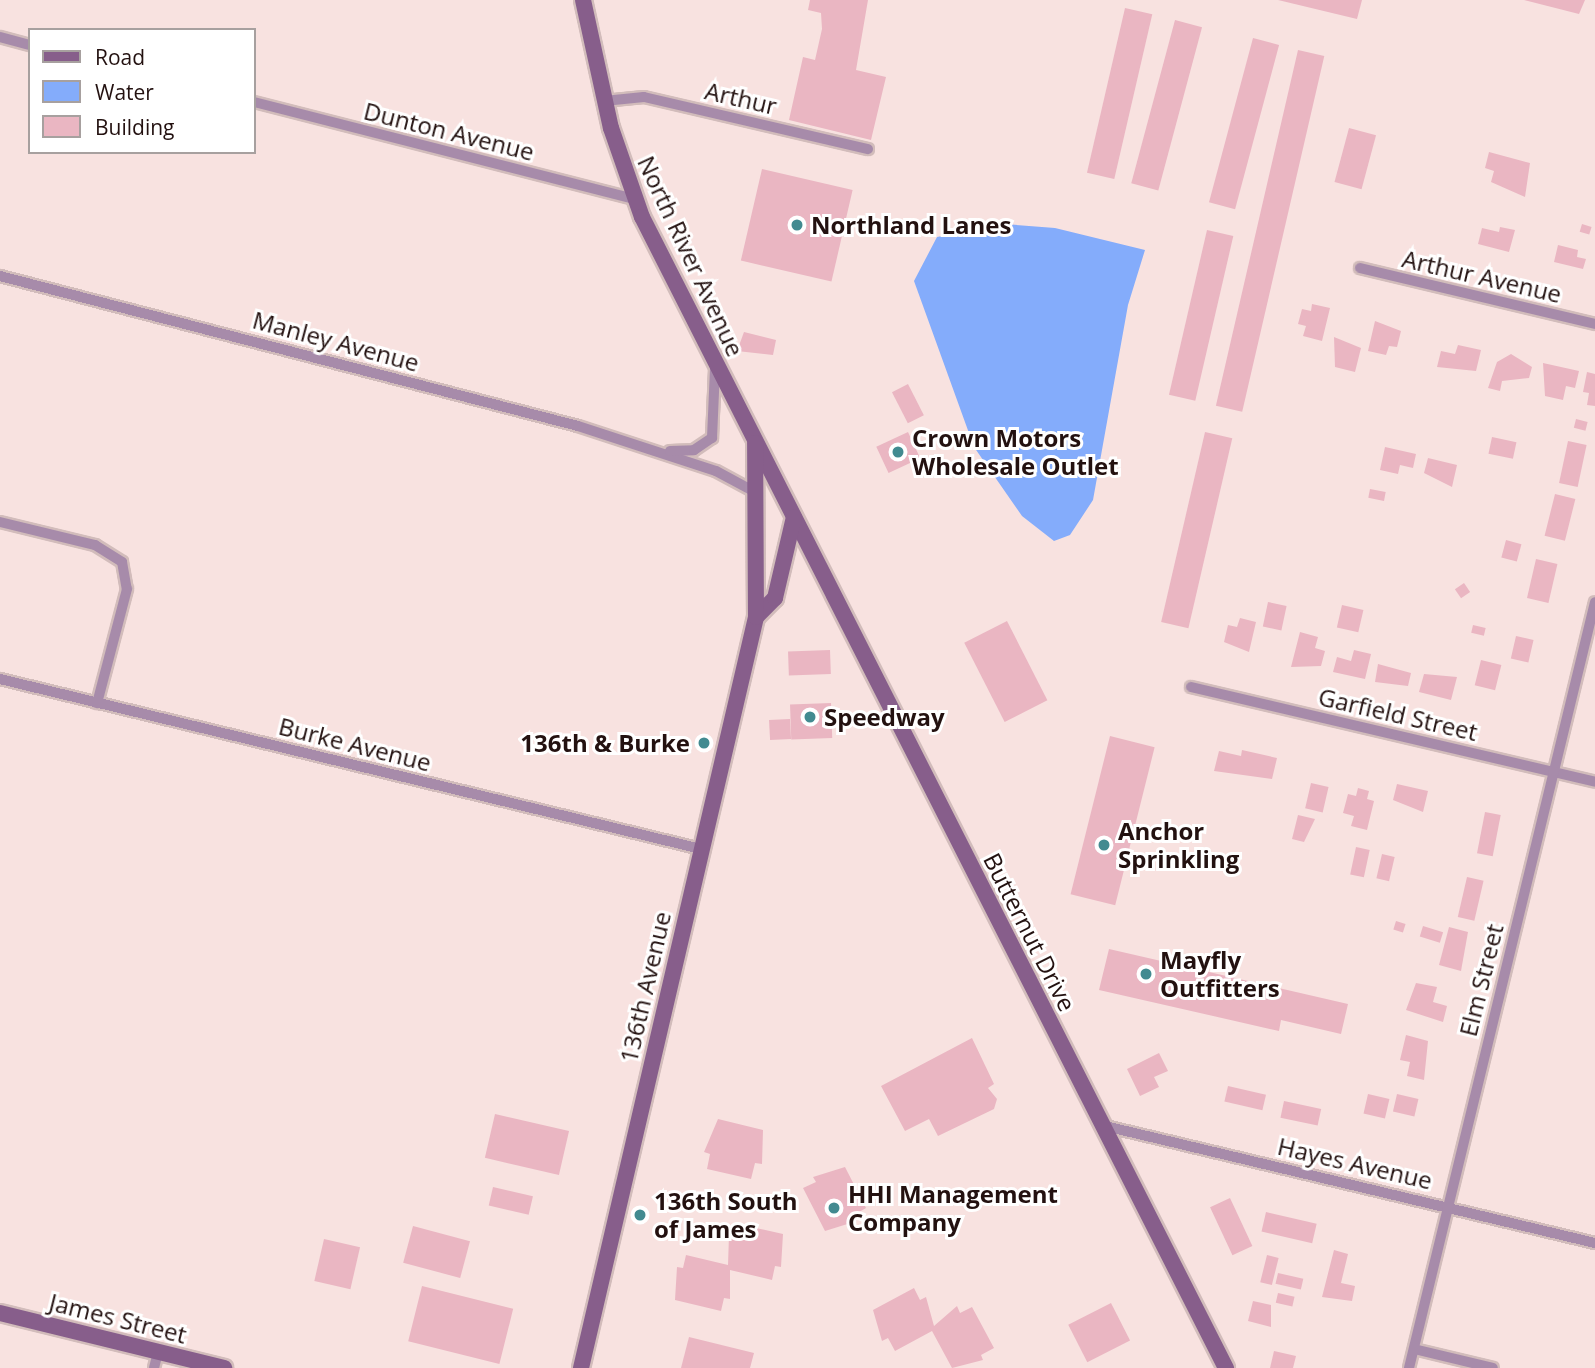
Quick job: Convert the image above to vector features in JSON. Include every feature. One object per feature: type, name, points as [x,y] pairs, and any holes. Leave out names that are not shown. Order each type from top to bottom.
[{"type":"main road","name":"North River Avenue","points":[[583,0],[604,101],[634,199],[794,517]]},
{"type":"main road","name":"136th Avenue","points":[[581,1368],[756,617],[753,491],[755,443]]},
{"type":"main road","name":"136th Avenue","points":[[756,617],[775,598],[794,517]]},
{"type":"main road","name":"Butternut Drive","points":[[794,517],[1226,1368]]},
{"type":"main road","name":"James Street","points":[[0,1313],[156,1360],[224,1368]]},
{"type":"street","points":[[0,37],[28,44]]},
{"type":"street","name":"Arthur","points":[[604,101],[644,97],[868,149]]},
{"type":"street","name":"Dunton Avenue","points":[[256,103],[634,199]]},
{"type":"street","name":"Arthur Avenue","points":[[1360,268],[1595,324]]},
{"type":"street","name":"Manley Avenue","points":[[0,276],[660,451],[753,491]]},
{"type":"street","name":"Manley Avenue","points":[[660,451],[694,450],[712,438],[715,364]]},
{"type":"street","points":[[0,522],[95,545],[122,562],[127,589],[97,703]]},
{"type":"street","name":"Elm Street","points":[[1409,1368],[1595,602]]},
{"type":"street","name":"Burke Avenue","points":[[0,679],[701,849]]},
{"type":"street","name":"Garfield Street","points":[[1191,687],[1595,782]]},
{"type":"street","name":"Hayes Avenue","points":[[1105,1126],[1595,1243]]},
{"type":"street","points":[[1414,1349],[1493,1368]]},
{"type":"water","points":[[1005,224],[1055,228],[1145,250],[1128,305],[1093,500],[1070,535],[1054,541],[1022,516],[974,447],[914,281],[937,237]]},
{"type":"building","points":[[810,0],[868,0],[856,70],[886,77],[871,140],[789,120],[803,57],[815,60],[822,29],[821,13],[808,10]]},
{"type":"building","points":[[1278,0],[1362,0],[1357,19]]},
{"type":"building","points":[[1524,0],[1585,0],[1579,14]]},
{"type":"building","points":[[1125,8],[1152,14],[1114,179],[1087,173]]},
{"type":"building","points":[[1175,20],[1202,27],[1158,190],[1131,183]]},
{"type":"building","points":[[1253,38],[1279,45],[1235,209],[1209,202]]},
{"type":"building","points":[[1298,50],[1324,56],[1242,412],[1216,406]]},
{"type":"building","points":[[1349,128],[1376,135],[1362,189],[1335,182]]},
{"type":"building","points":[[1489,152],[1530,163],[1525,197],[1491,182],[1494,171],[1485,168]]},
{"type":"building","name":"Northland Lanes","points":[[762,169],[853,190],[831,282],[741,261]]},
{"type":"building","points":[[1582,224],[1592,227],[1589,235],[1580,232]]},
{"type":"building","points":[[1500,227],[1515,230],[1509,252],[1478,244],[1482,228],[1499,232]]},
{"type":"building","points":[[1207,230],[1233,236],[1195,401],[1169,395]]},
{"type":"building","points":[[1558,245],[1578,250],[1577,257],[1586,259],[1583,269],[1554,262]]},
{"type":"building","points":[[1312,304],[1330,308],[1322,341],[1303,336],[1306,326],[1298,324],[1302,309],[1311,311]]},
{"type":"building","points":[[1375,321],[1401,331],[1397,347],[1389,346],[1386,355],[1368,351]]},
{"type":"building","points":[[744,332],[776,340],[773,355],[737,351]]},
{"type":"building","points":[[1334,337],[1361,348],[1355,372],[1335,367]]},
{"type":"building","points":[[1458,345],[1481,350],[1476,371],[1437,367],[1441,351],[1455,354]]},
{"type":"building","points":[[1511,354],[1532,367],[1529,378],[1502,381],[1500,391],[1488,388],[1497,362]]},
{"type":"building","points":[[1543,363],[1579,371],[1575,388],[1566,386],[1563,400],[1545,396]]},
{"type":"building","points":[[1587,372],[1595,374],[1595,406],[1587,405],[1589,393],[1583,392]]},
{"type":"building","points":[[908,384],[924,415],[908,423],[892,392]]},
{"type":"building","points":[[1576,419],[1588,422],[1585,431],[1574,428]]},
{"type":"building","name":"Crown Motors Wholesale Outlet","points":[[908,432],[920,458],[889,473],[876,447]]},
{"type":"building","points":[[1205,432],[1232,438],[1188,628],[1161,622]]},
{"type":"building","points":[[1492,437],[1516,442],[1513,459],[1488,454]]},
{"type":"building","points":[[1568,441],[1587,445],[1578,487],[1559,483]]},
{"type":"building","points":[[1385,447],[1416,454],[1413,468],[1400,465],[1398,474],[1380,470]]},
{"type":"building","points":[[1428,458],[1457,465],[1452,487],[1424,473]]},
{"type":"building","points":[[1370,489],[1386,492],[1384,501],[1368,498]]},
{"type":"building","points":[[1555,494],[1575,499],[1565,541],[1545,536]]},
{"type":"building","points":[[1506,540],[1521,544],[1517,562],[1501,557]]},
{"type":"building","points":[[1536,559],[1557,564],[1548,603],[1527,598]]},
{"type":"building","points":[[1464,583],[1470,592],[1461,598],[1455,589]]},
{"type":"building","points":[[1268,602],[1287,606],[1281,630],[1263,626]]},
{"type":"building","points":[[1342,605],[1363,610],[1358,632],[1337,627]]},
{"type":"building","points":[[1240,618],[1256,622],[1249,652],[1224,642],[1228,625],[1237,627]]},
{"type":"building","points":[[1007,621],[1047,700],[1005,722],[964,643]]},
{"type":"building","points":[[1473,625],[1486,628],[1484,636],[1471,633]]},
{"type":"building","points":[[1300,632],[1318,637],[1315,648],[1325,651],[1321,666],[1291,667]]},
{"type":"building","points":[[1516,636],[1534,640],[1528,662],[1511,658]]},
{"type":"building","points":[[830,650],[831,674],[789,675],[788,651]]},
{"type":"building","points":[[1354,650],[1371,654],[1365,679],[1333,672],[1337,657],[1351,661]]},
{"type":"building","points":[[1481,660],[1501,665],[1495,690],[1475,685]]},
{"type":"building","points":[[1378,664],[1411,673],[1408,686],[1375,682]]},
{"type":"building","points":[[1424,674],[1457,677],[1451,700],[1419,692]]},
{"type":"building","points":[[831,703],[832,738],[791,739],[790,704]]},
{"type":"building","points":[[790,719],[791,739],[770,740],[769,720]]},
{"type":"building","points":[[1110,736],[1155,747],[1115,905],[1071,894]]},
{"type":"building","points":[[1242,750],[1277,758],[1272,779],[1214,771],[1219,751],[1241,756]]},
{"type":"building","points":[[1311,783],[1329,787],[1323,812],[1305,808]]},
{"type":"building","points":[[1397,784],[1428,791],[1423,812],[1393,800]]},
{"type":"building","points":[[1358,788],[1369,791],[1367,799],[1374,801],[1367,830],[1351,826],[1354,816],[1343,813],[1348,794],[1356,796]]},
{"type":"building","points":[[1485,812],[1501,815],[1493,856],[1477,853]]},
{"type":"building","points":[[1298,815],[1315,819],[1304,842],[1292,839]]},
{"type":"building","points":[[1356,847],[1370,850],[1364,877],[1350,874]]},
{"type":"building","points":[[1382,854],[1395,857],[1389,881],[1376,878]]},
{"type":"building","points":[[1467,877],[1484,881],[1474,921],[1458,917]]},
{"type":"building","points":[[1396,921],[1406,924],[1403,933],[1393,930]]},
{"type":"building","points":[[1423,926],[1443,932],[1440,943],[1420,937]]},
{"type":"building","points":[[1449,927],[1468,932],[1461,971],[1439,965]]},
{"type":"building","points":[[1109,949],[1348,1004],[1341,1034],[1281,1020],[1279,1031],[1099,990]]},
{"type":"building","points":[[1416,983],[1437,987],[1433,1002],[1447,1006],[1443,1022],[1406,1010]]},
{"type":"building","points":[[1406,1035],[1428,1041],[1424,1080],[1407,1076],[1410,1062],[1400,1060]]},
{"type":"building","points":[[972,1038],[994,1084],[988,1088],[997,1099],[994,1109],[938,1136],[929,1119],[905,1131],[881,1086]]},
{"type":"building","points":[[1159,1053],[1168,1071],[1154,1077],[1159,1087],[1140,1096],[1127,1069]]},
{"type":"building","points":[[1228,1086],[1266,1095],[1262,1110],[1224,1102]]},
{"type":"building","points":[[1368,1094],[1389,1099],[1385,1118],[1364,1113]]},
{"type":"building","points":[[1397,1094],[1418,1099],[1414,1116],[1393,1112]]},
{"type":"building","points":[[1284,1101],[1321,1109],[1318,1126],[1280,1118]]},
{"type":"building","points":[[495,1114],[569,1131],[559,1175],[485,1158]]},
{"type":"building","points":[[718,1119],[763,1130],[762,1164],[755,1163],[751,1179],[707,1169],[710,1154],[704,1152]]},
{"type":"building","points":[[845,1167],[866,1208],[854,1215],[857,1221],[825,1231],[803,1188],[816,1182],[813,1177]]},
{"type":"building","points":[[493,1187],[533,1196],[529,1215],[489,1206]]},
{"type":"building","points":[[1230,1198],[1252,1246],[1232,1255],[1210,1207]]},
{"type":"building","points":[[1266,1212],[1317,1224],[1312,1243],[1262,1231]]},
{"type":"building","points":[[738,1224],[783,1234],[781,1267],[775,1266],[772,1280],[730,1270],[730,1299],[724,1298],[721,1311],[675,1300],[677,1267],[683,1268],[686,1255],[728,1265],[729,1235],[735,1236]]},
{"type":"building","points":[[413,1226],[470,1241],[460,1278],[403,1263]]},
{"type":"building","points":[[324,1239],[360,1247],[350,1289],[314,1281]]},
{"type":"building","points":[[1334,1250],[1348,1254],[1341,1283],[1355,1286],[1352,1301],[1322,1297]]},
{"type":"building","points":[[1267,1255],[1279,1258],[1272,1285],[1260,1282]]},
{"type":"building","points":[[1278,1273],[1303,1279],[1301,1290],[1276,1284]]},
{"type":"building","points":[[422,1286],[513,1309],[499,1364],[408,1341]]},
{"type":"building","points":[[914,1288],[920,1300],[926,1297],[934,1326],[957,1306],[960,1313],[972,1307],[994,1348],[981,1355],[983,1360],[952,1368],[932,1331],[895,1351],[888,1338],[882,1341],[873,1310]]},
{"type":"building","points":[[1278,1293],[1295,1297],[1292,1307],[1276,1303]]},
{"type":"building","points":[[1253,1301],[1271,1305],[1271,1327],[1248,1321]]},
{"type":"building","points":[[1111,1303],[1130,1340],[1087,1362],[1068,1325]]},
{"type":"building","points":[[689,1337],[754,1353],[750,1368],[681,1368]]},
{"type":"building","points":[[1274,1351],[1296,1356],[1293,1368],[1270,1368]]},
{"type":"place","name":"Northland Lanes","points":[[797,225]]},
{"type":"place","name":"Crown Motors Wholesale Outlet","points":[[898,452]]},
{"type":"place","name":"Speedway","points":[[810,717]]},
{"type":"place","name":"136th & Burke","points":[[704,743]]},
{"type":"place","name":"Anchor Sprinkling","points":[[1104,845]]},
{"type":"place","name":"Mayfly Outfitters","points":[[1146,974]]},
{"type":"place","name":"HHI Management Company","points":[[834,1208]]},
{"type":"place","name":"136th South of James","points":[[640,1215]]}]
